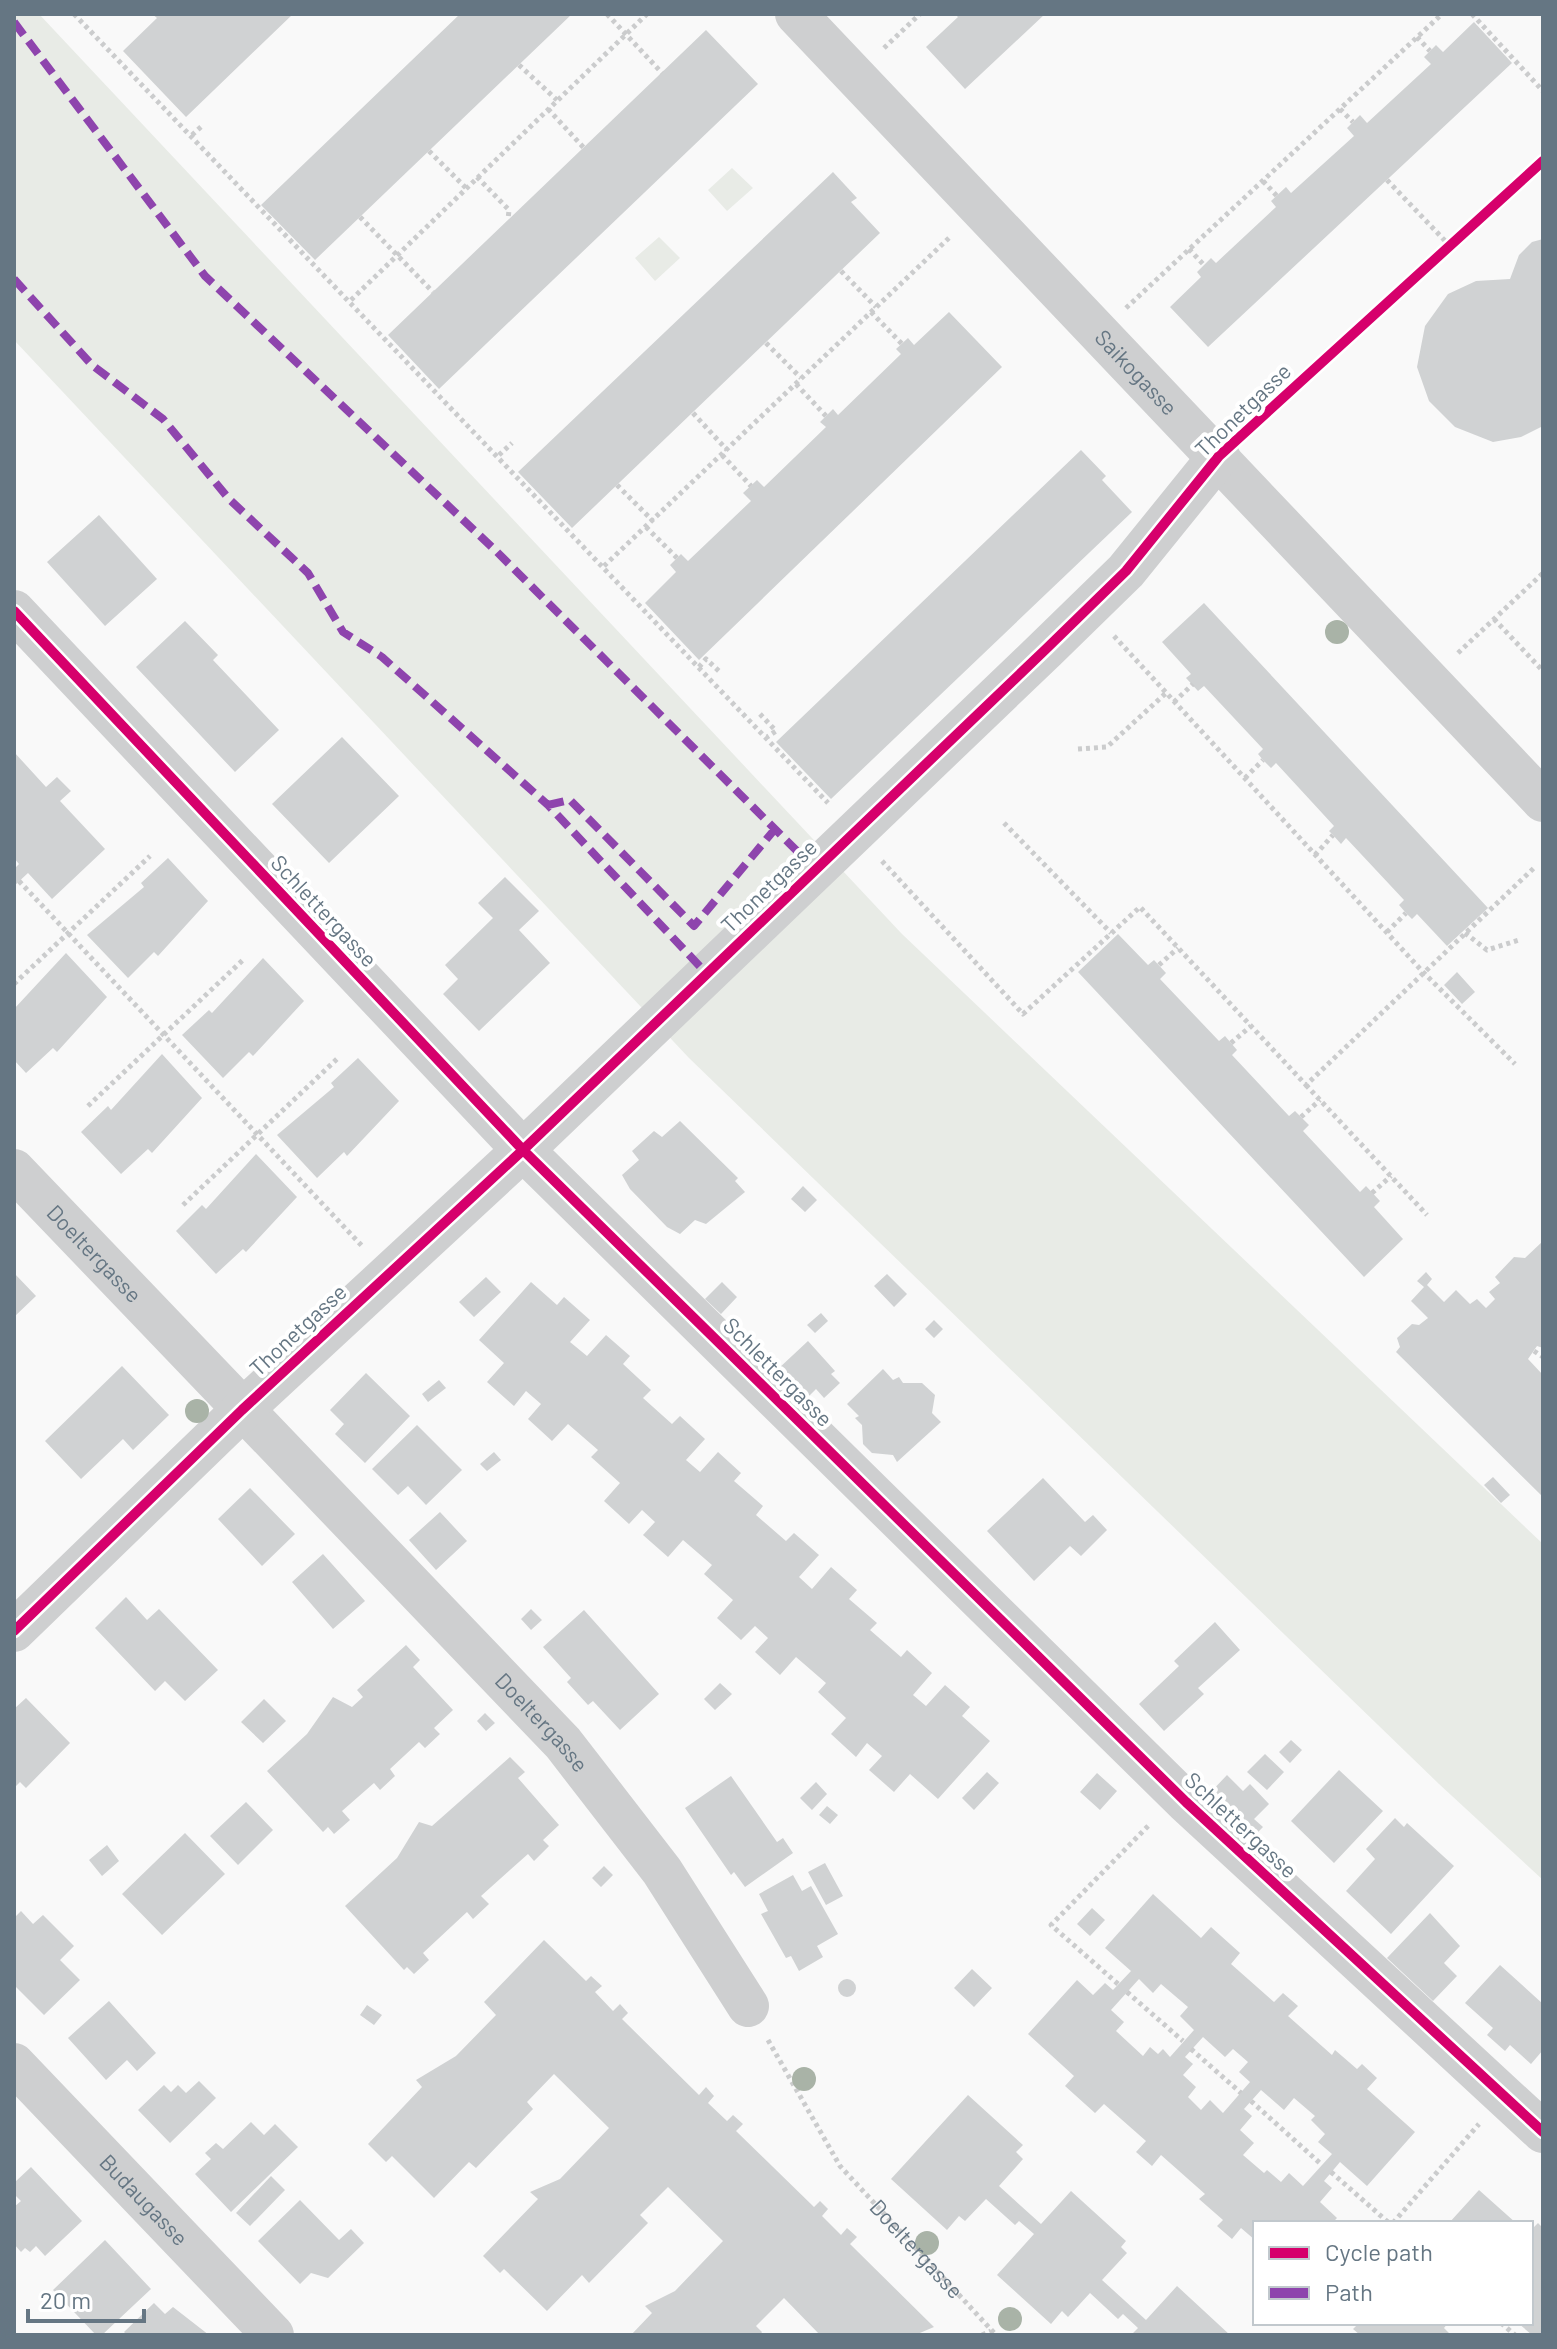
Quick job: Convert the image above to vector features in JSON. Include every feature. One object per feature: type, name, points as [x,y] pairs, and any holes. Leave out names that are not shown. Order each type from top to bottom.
[{"type":"street","name":"Saikogasse","points":[[796,14],[1219,456],[1543,801]]},
{"type":"street","name":"Thonetgasse","points":[[14,1631],[242,1410],[523,1150],[1126,571],[1219,456]]},
{"type":"street","name":"Schlettergasse","points":[[14,611],[523,1150],[1179,1795],[1543,2132]]},
{"type":"street","name":"Doeltergasse","points":[[14,1170],[563,1743],[662,1871],[748,2006]]},
{"type":"street","name":"Budaugasse","points":[[14,2064],[273,2335]]},
{"type":"path","points":[[74,14],[351,300],[830,805]]},
{"type":"path","points":[[607,14],[662,73]]},
{"type":"path","points":[[351,300],[647,14]]},
{"type":"path","points":[[884,48],[920,14]]},
{"type":"path","points":[[1126,308],[1442,14]]},
{"type":"path","points":[[1472,14],[1543,91]]},
{"type":"path","points":[[1417,37],[1430,51]]},
{"type":"path","points":[[519,65],[557,100]]},
{"type":"path","points":[[548,109],[584,148]]},
{"type":"path","points":[[1340,109],[1353,122]]},
{"type":"path","points":[[192,135],[202,126]]},
{"type":"path","points":[[429,151],[466,188]]},
{"type":"path","points":[[477,177],[509,210],[508,220]]},
{"type":"path","points":[[1387,180],[1450,246]]},
{"type":"path","points":[[1263,181],[1277,196]]},
{"type":"path","points":[[604,566],[981,207]]},
{"type":"path","points":[[360,217],[433,292]]},
{"type":"path","points":[[1439,256],[1462,235]]},
{"type":"path","points":[[1189,249],[1204,265]]},
{"type":"path","points":[[841,271],[902,344]]},
{"type":"path","points":[[766,343],[801,378]]},
{"type":"path","points":[[796,384],[826,416]]},
{"type":"path","points":[[693,413],[751,486]]},
{"type":"path","points":[[499,455],[512,443]]},
{"type":"path","points":[[617,485],[653,521]]},
{"type":"path","points":[[646,527],[677,558]]},
{"type":"path","points":[[1452,659],[1543,573]]},
{"type":"path","points":[[1494,619],[1543,671]]},
{"type":"path","points":[[1108,630],[1423,972],[1515,1064]]},
{"type":"path","points":[[699,667],[706,659],[720,672]]},
{"type":"path","points":[[1174,702],[1193,684]]},
{"type":"path","points":[[1078,749],[1107,747],[1166,693]]},
{"type":"path","points":[[760,714],[776,731],[767,737]]},
{"type":"path","points":[[1245,778],[1263,760]]},
{"type":"path","points":[[1004,823],[1111,933]]},
{"type":"path","points":[[1315,855],[1333,835]]},
{"type":"path","points":[[875,853],[1023,1014],[1140,907],[1427,1215]]},
{"type":"path","points":[[14,984],[150,856]]},
{"type":"path","points":[[1306,1085],[1535,867]]},
{"type":"path","points":[[19,881],[389,1274]]},
{"type":"path","points":[[1387,933],[1406,913]]},
{"type":"path","points":[[1465,933],[1487,950],[1519,940]]},
{"type":"path","points":[[1159,965],[1178,948]]},
{"type":"path","points":[[88,1106],[245,958]]},
{"type":"path","points":[[1231,1043],[1251,1026]]},
{"type":"path","points":[[183,1205],[339,1057]]},
{"type":"path","points":[[1301,1117],[1320,1100]]},
{"type":"path","points":[[1372,1193],[1391,1176]]},
{"type":"path","points":[[1534,1351],[1543,1357]]},
{"type":"path","points":[[1118,1984],[1051,1925],[1179,1795]]},
{"type":"path","points":[[1127,1992],[1183,2041]]},
{"type":"path","points":[[1191,2049],[1241,2093]]},
{"type":"path","points":[[1393,2221],[1504,2096]]},
{"type":"path","points":[[1251,2101],[1322,2165]]},
{"type":"path","points":[[1331,2172],[1389,2221]]},
{"type":"path","points":[[982,2335],[994,2333]]},
{"type":"shaded area","points":[[14,14],[39,14],[902,934],[1543,1544],[1543,1880],[1439,1784],[689,1058],[14,340]]},
{"type":"shaded area","points":[[732,168],[753,188],[727,211],[708,190]]},
{"type":"shaded area","points":[[659,237],[680,258],[655,281],[635,258]]},
{"type":"building","points":[[152,14],[293,14],[186,117],[123,51],[157,18]]},
{"type":"building","points":[[460,14],[572,14],[315,260],[261,205]]},
{"type":"building","points":[[955,14],[1045,14],[965,89],[926,47],[958,17]]},
{"type":"building","points":[[1474,22],[1512,63],[1208,347],[1170,307],[1201,277],[1197,272],[1211,258],[1216,263],[1276,207],[1271,201],[1286,187],[1291,193],[1354,136],[1347,128],[1360,115],[1367,123],[1431,64],[1424,57],[1436,45],[1443,52]]},
{"type":"building","points":[[706,30],[758,84],[439,389],[388,335]]},
{"type":"building","points":[[833,172],[857,198],[851,202],[880,233],[572,528],[518,472]]},
{"type":"building","points":[[1543,239],[1543,426],[1521,437],[1493,442],[1455,427],[1429,401],[1417,367],[1425,326],[1448,294],[1476,281],[1510,279],[1519,255],[1532,242]]},
{"type":"building","points":[[949,312],[1002,367],[699,660],[645,603],[676,572],[670,565],[681,554],[688,561],[751,501],[743,493],[757,480],[764,487],[826,427],[820,422],[833,409],[838,415],[901,354],[896,349],[908,338],[914,345]]},
{"type":"building","points":[[1081,450],[1106,476],[1102,480],[1132,512],[831,799],[776,742]]},
{"type":"building","points":[[99,515],[157,579],[105,626],[47,562]]},
{"type":"building","points":[[1204,603],[1488,908],[1447,946],[1417,914],[1412,919],[1406,913],[1399,905],[1404,900],[1346,838],[1341,844],[1329,831],[1334,826],[1276,763],[1271,768],[1263,760],[1258,754],[1263,749],[1204,686],[1198,691],[1186,678],[1191,674],[1162,642]]},
{"type":"building","points":[[185,621],[218,655],[213,660],[279,730],[235,772],[136,667]]},
{"type":"building","points":[[342,737],[399,796],[329,863],[272,804]]},
{"type":"building","points":[[14,752],[46,787],[57,777],[71,791],[60,801],[105,849],[52,899],[28,873],[14,886],[14,869],[19,864],[14,858]]},
{"type":"building","points":[[168,858],[208,901],[158,956],[154,952],[128,978],[87,935],[144,887],[141,883]]},
{"type":"building","points":[[505,877],[539,911],[519,930],[550,963],[479,1031],[443,994],[458,979],[445,965],[493,918],[478,903]]},
{"type":"building","points":[[1118,934],[1148,965],[1154,960],[1166,973],[1160,979],[1219,1041],[1225,1036],[1237,1050],[1232,1055],[1289,1116],[1295,1111],[1309,1125],[1303,1131],[1360,1192],[1366,1186],[1380,1201],[1374,1207],[1403,1239],[1364,1277],[1078,972]]},
{"type":"building","points":[[66,953],[107,997],[57,1052],[53,1048],[26,1073],[14,1060],[14,1009]]},
{"type":"building","points":[[263,958],[304,1001],[253,1056],[249,1052],[223,1078],[182,1035],[209,1010],[212,1013]]},
{"type":"building","points":[[1457,972],[1475,992],[1462,1004],[1444,985]]},
{"type":"building","points":[[162,1054],[202,1098],[152,1153],[148,1149],[121,1174],[81,1132],[108,1106],[111,1110]]},
{"type":"building","points":[[358,1058],[399,1101],[347,1156],[344,1152],[317,1178],[277,1135],[334,1087],[331,1083]]},
{"type":"building","points":[[680,1121],[738,1178],[735,1181],[745,1192],[706,1224],[695,1220],[680,1234],[667,1227],[630,1189],[622,1175],[639,1160],[632,1151],[654,1131],[662,1137]]},
{"type":"building","points":[[256,1154],[297,1197],[246,1252],[243,1249],[216,1274],[176,1231],[202,1205],[206,1209]]},
{"type":"building","points":[[803,1186],[817,1200],[805,1212],[791,1199]]},
{"type":"building","points":[[1543,1241],[1543,1348],[1537,1346],[1528,1359],[1543,1375],[1543,1497],[1396,1352],[1400,1347],[1397,1338],[1412,1324],[1419,1325],[1428,1318],[1411,1301],[1424,1287],[1417,1281],[1426,1272],[1432,1279],[1427,1285],[1444,1302],[1456,1290],[1470,1304],[1477,1299],[1486,1308],[1495,1299],[1489,1292],[1500,1283],[1495,1277],[1514,1257],[1525,1258]]},
{"type":"building","points":[[14,1273],[36,1296],[14,1317]]},
{"type":"building","points":[[887,1274],[907,1294],[894,1307],[874,1286]]},
{"type":"building","points":[[486,1277],[501,1292],[474,1317],[459,1302]]},
{"type":"building","points":[[531,1282],[557,1305],[564,1297],[590,1320],[570,1342],[587,1356],[606,1335],[630,1356],[623,1364],[651,1390],[643,1398],[672,1424],[680,1416],[705,1439],[686,1460],[700,1472],[718,1452],[741,1473],[734,1481],[763,1506],[756,1515],[786,1541],[794,1533],[819,1555],[799,1577],[812,1589],[831,1567],[857,1590],[849,1599],[877,1623],[870,1630],[901,1657],[907,1650],[932,1673],[913,1695],[926,1706],[945,1685],[970,1707],[962,1716],[990,1741],[938,1799],[910,1774],[894,1792],[869,1770],[882,1756],[867,1743],[856,1757],[831,1734],[846,1718],[818,1692],[826,1683],[796,1657],[780,1675],[755,1652],[768,1638],[755,1626],[741,1640],[717,1618],[733,1600],[704,1574],[712,1565],[683,1540],[668,1557],[643,1535],[655,1522],[642,1510],[629,1524],[604,1501],[620,1483],[591,1457],[598,1450],[568,1424],[552,1441],[528,1419],[541,1404],[526,1391],[514,1406],[487,1382],[504,1363],[479,1340]]},
{"type":"building","points":[[722,1282],[737,1297],[721,1314],[705,1299]]},
{"type":"building","points":[[821,1313],[828,1321],[815,1333],[807,1325]]},
{"type":"building","points":[[934,1320],[943,1329],[934,1338],[925,1329]]},
{"type":"building","points":[[808,1341],[835,1371],[831,1374],[840,1383],[824,1398],[816,1389],[806,1399],[778,1369]]},
{"type":"building","points":[[122,1366],[169,1415],[133,1450],[123,1439],[81,1479],[45,1441]]},
{"type":"building","points":[[883,1369],[893,1380],[899,1377],[903,1383],[922,1383],[935,1395],[932,1413],[941,1422],[897,1462],[893,1455],[872,1453],[863,1444],[862,1425],[855,1418],[859,1416],[847,1404]]},
{"type":"building","points":[[366,1373],[410,1416],[365,1463],[335,1434],[344,1424],[330,1410]]},
{"type":"building","points":[[439,1380],[446,1388],[428,1402],[422,1394]]},
{"type":"building","points":[[417,1425],[462,1470],[426,1505],[408,1486],[398,1495],[372,1469]]},
{"type":"building","points":[[494,1452],[501,1460],[487,1471],[480,1464]]},
{"type":"building","points":[[1493,1477],[1510,1495],[1501,1503],[1484,1485]]},
{"type":"building","points":[[1043,1478],[1085,1522],[1093,1515],[1107,1530],[1081,1556],[1070,1546],[1034,1581],[987,1531]]},
{"type":"building","points":[[250,1488],[295,1534],[262,1566],[218,1519]]},
{"type":"building","points":[[440,1512],[467,1541],[436,1570],[409,1540]]},
{"type":"building","points":[[323,1554],[365,1601],[333,1629],[292,1582]]},
{"type":"building","points":[[126,1597],[147,1620],[159,1609],[218,1670],[185,1701],[165,1681],[155,1691],[95,1628]]},
{"type":"building","points":[[531,1609],[542,1620],[531,1630],[521,1619]]},
{"type":"building","points":[[584,1610],[659,1694],[620,1730],[593,1701],[588,1705],[567,1682],[571,1678],[543,1647]]},
{"type":"building","points":[[1215,1622],[1240,1650],[1198,1688],[1204,1694],[1164,1731],[1139,1704],[1179,1666],[1174,1661]]},
{"type":"building","points":[[406,1645],[420,1660],[413,1667],[453,1710],[434,1728],[440,1734],[425,1748],[419,1742],[390,1769],[395,1776],[380,1790],[374,1783],[342,1811],[350,1820],[334,1834],[328,1827],[323,1832],[267,1771],[307,1734],[333,1697],[352,1707],[363,1697],[357,1690]]},
{"type":"building","points":[[720,1683],[732,1694],[715,1710],[704,1699]]},
{"type":"building","points":[[26,1698],[70,1743],[26,1788],[20,1782],[14,1788],[14,1709]]},
{"type":"building","points":[[264,1699],[286,1721],[263,1743],[241,1722]]},
{"type":"building","points":[[485,1713],[495,1723],[486,1731],[477,1721]]},
{"type":"building","points":[[1291,1740],[1302,1750],[1290,1763],[1279,1752]]},
{"type":"building","points":[[1265,1754],[1284,1772],[1267,1790],[1247,1772]]},
{"type":"building","points":[[510,1757],[525,1772],[518,1778],[559,1825],[543,1840],[549,1846],[534,1861],[528,1854],[481,1896],[489,1904],[473,1919],[467,1912],[423,1953],[429,1960],[414,1974],[407,1967],[404,1970],[345,1906],[397,1858],[419,1822],[432,1826]]},
{"type":"building","points":[[1339,1770],[1383,1811],[1334,1863],[1291,1821]]},
{"type":"building","points":[[987,1772],[999,1783],[974,1810],[962,1798]]},
{"type":"building","points":[[1097,1773],[1117,1791],[1100,1810],[1080,1792]]},
{"type":"building","points":[[1227,1775],[1243,1791],[1250,1784],[1269,1804],[1254,1819],[1263,1827],[1252,1838],[1208,1795]]},
{"type":"building","points":[[731,1776],[777,1842],[783,1838],[793,1853],[745,1887],[734,1872],[731,1875],[685,1808]]},
{"type":"building","points":[[816,1782],[827,1794],[812,1810],[800,1798]]},
{"type":"building","points":[[246,1802],[273,1830],[238,1865],[210,1836]]},
{"type":"building","points":[[827,1806],[838,1815],[830,1824],[819,1815]]},
{"type":"building","points":[[1395,1818],[1404,1827],[1407,1823],[1454,1866],[1391,1934],[1346,1891],[1375,1859],[1366,1849]]},
{"type":"building","points":[[185,1833],[225,1874],[162,1935],[122,1894]]},
{"type":"building","points":[[107,1845],[119,1861],[102,1876],[89,1860]]},
{"type":"building","points":[[825,1863],[843,1896],[826,1905],[808,1872]]},
{"type":"building","points":[[604,1866],[613,1875],[601,1887],[592,1878]]},
{"type":"building","points":[[793,1875],[802,1891],[811,1886],[838,1934],[817,1946],[823,1957],[799,1971],[791,1956],[786,1958],[761,1914],[768,1911],[759,1894]]},
{"type":"building","points":[[1153,1894],[1201,1938],[1211,1927],[1240,1953],[1231,1964],[1274,2002],[1283,1993],[1298,2006],[1288,2016],[1332,2055],[1335,2050],[1357,2069],[1362,2064],[1377,2078],[1367,2089],[1415,2132],[1367,2186],[1340,2162],[1324,2181],[1332,2188],[1320,2202],[1337,2218],[1334,2221],[1253,2221],[1253,2238],[1241,2228],[1232,2239],[1217,2226],[1223,2220],[1199,2199],[1205,2194],[1161,2155],[1152,2166],[1136,2152],[1146,2141],[1104,2104],[1095,2113],[1065,2086],[1074,2076],[1028,2034],[1077,1980],[1093,1995],[1105,1983],[1113,1990],[1131,1971],[1105,1948]],"holes":[[[1139,1979],[1153,1993],[1161,1984],[1188,2007],[1180,2016],[1194,2030],[1170,2057],[1163,2049],[1158,2054],[1150,2047],[1143,2056],[1116,2031],[1124,2022],[1111,2010]],[[1203,2037],[1225,2057],[1233,2049],[1248,2062],[1239,2072],[1250,2082],[1223,2113],[1210,2100],[1201,2110],[1188,2097],[1196,2087],[1183,2075],[1193,2064],[1185,2057]],[[1261,2090],[1284,2110],[1294,2098],[1315,2116],[1311,2120],[1325,2134],[1318,2142],[1332,2154],[1303,2186],[1289,2173],[1281,2182],[1267,2170],[1264,2173],[1243,2155],[1254,2143],[1240,2130],[1252,2116],[1244,2109]]]},
{"type":"building","points":[[1092,1908],[1105,1920],[1090,1936],[1077,1924]]},
{"type":"building","points":[[21,1911],[33,1924],[43,1915],[74,1946],[60,1960],[80,1980],[44,2015],[14,1985],[14,1918]]},
{"type":"building","points":[[1430,1913],[1460,1946],[1444,1963],[1457,1976],[1433,2001],[1387,1958]]},
{"type":"building","points":[[544,1940],[586,1981],[591,1976],[602,1986],[595,1992],[613,2011],[620,2004],[628,2013],[622,2019],[699,2095],[706,2087],[714,2096],[708,2103],[727,2121],[733,2115],[743,2124],[736,2131],[814,2207],[820,2201],[828,2209],[822,2216],[841,2235],[847,2228],[857,2237],[850,2244],[934,2327],[915,2335],[820,2335],[784,2298],[756,2326],[762,2332],[760,2335],[631,2335],[652,2313],[645,2306],[675,2291],[723,2241],[668,2187],[640,2215],[648,2223],[589,2283],[582,2275],[547,2311],[504,2269],[500,2273],[483,2256],[538,2199],[530,2192],[560,2179],[609,2128],[554,2074],[527,2102],[533,2109],[476,2168],[469,2162],[434,2198],[392,2156],[386,2162],[368,2144],[422,2087],[416,2080],[456,2056],[496,2015],[484,2002]]},
{"type":"building","points":[[1500,1965],[1543,2004],[1543,2050],[1531,2064],[1510,2045],[1505,2051],[1487,2035],[1493,2028],[1465,2003]]},
{"type":"building","points":[[972,1969],[992,1988],[974,2007],[954,1988]]},
{"type":"building","points":[[847,1979],[856,1988],[847,1997],[838,1988]]},
{"type":"building","points":[[109,2001],[156,2053],[137,2071],[127,2060],[106,2080],[68,2038]]},
{"type":"building","points":[[367,2005],[382,2015],[374,2025],[360,2015]]},
{"type":"building","points":[[199,2081],[216,2098],[170,2143],[138,2110],[164,2085],[171,2092],[178,2085],[186,2093]]},
{"type":"building","points":[[968,2095],[1023,2145],[1016,2152],[1023,2159],[999,2186],[1041,2224],[1071,2191],[1126,2241],[1121,2247],[1127,2253],[1102,2280],[1146,2320],[1177,2286],[1230,2335],[1131,2335],[1138,2328],[1123,2314],[1118,2319],[1090,2293],[1068,2317],[1062,2311],[1051,2324],[997,2275],[1034,2234],[1019,2221],[1015,2225],[986,2199],[965,2221],[959,2216],[947,2230],[891,2179]]},
{"type":"building","points":[[251,2122],[264,2135],[275,2124],[298,2147],[231,2212],[195,2174],[211,2159],[205,2153],[216,2143],[223,2149]]},
{"type":"building","points":[[31,2167],[82,2221],[45,2256],[36,2246],[30,2252],[25,2248],[21,2252],[14,2244],[14,2207],[21,2201],[14,2194],[14,2183]]},
{"type":"building","points":[[271,2176],[285,2190],[250,2226],[236,2213]]},
{"type":"building","points":[[1479,2190],[1514,2221],[1451,2221]]},
{"type":"building","points":[[300,2200],[339,2240],[351,2229],[364,2243],[328,2278],[311,2273],[300,2284],[258,2241]]},
{"type":"building","points":[[1538,2223],[1543,2228],[1543,2335],[1532,2335],[1520,2325],[1533,2325],[1533,2228]]},
{"type":"building","points":[[105,2240],[151,2289],[102,2335],[96,2335],[53,2290]]},
{"type":"building","points":[[154,2303],[165,2314],[173,2307],[209,2335],[127,2335],[124,2332]]},
{"type":"building","points":[[1357,2325],[1446,2325],[1444,2328],[1451,2335],[1360,2335],[1353,2329]]},
{"type":"marked path","points":[[14,22],[205,276],[495,550],[801,855]]},
{"type":"marked path","points":[[14,279],[92,365],[163,419],[229,499],[308,573],[343,632],[382,657],[548,805],[707,974]]},
{"type":"marked path","points":[[548,805],[570,800],[694,926],[775,829]]},
{"type":"cycle path","points":[[14,1631],[242,1410],[523,1150],[1126,571],[1219,456],[1543,161]]},
{"type":"cycle path","points":[[14,611],[523,1150],[1186,1802],[1543,2132]]}]
